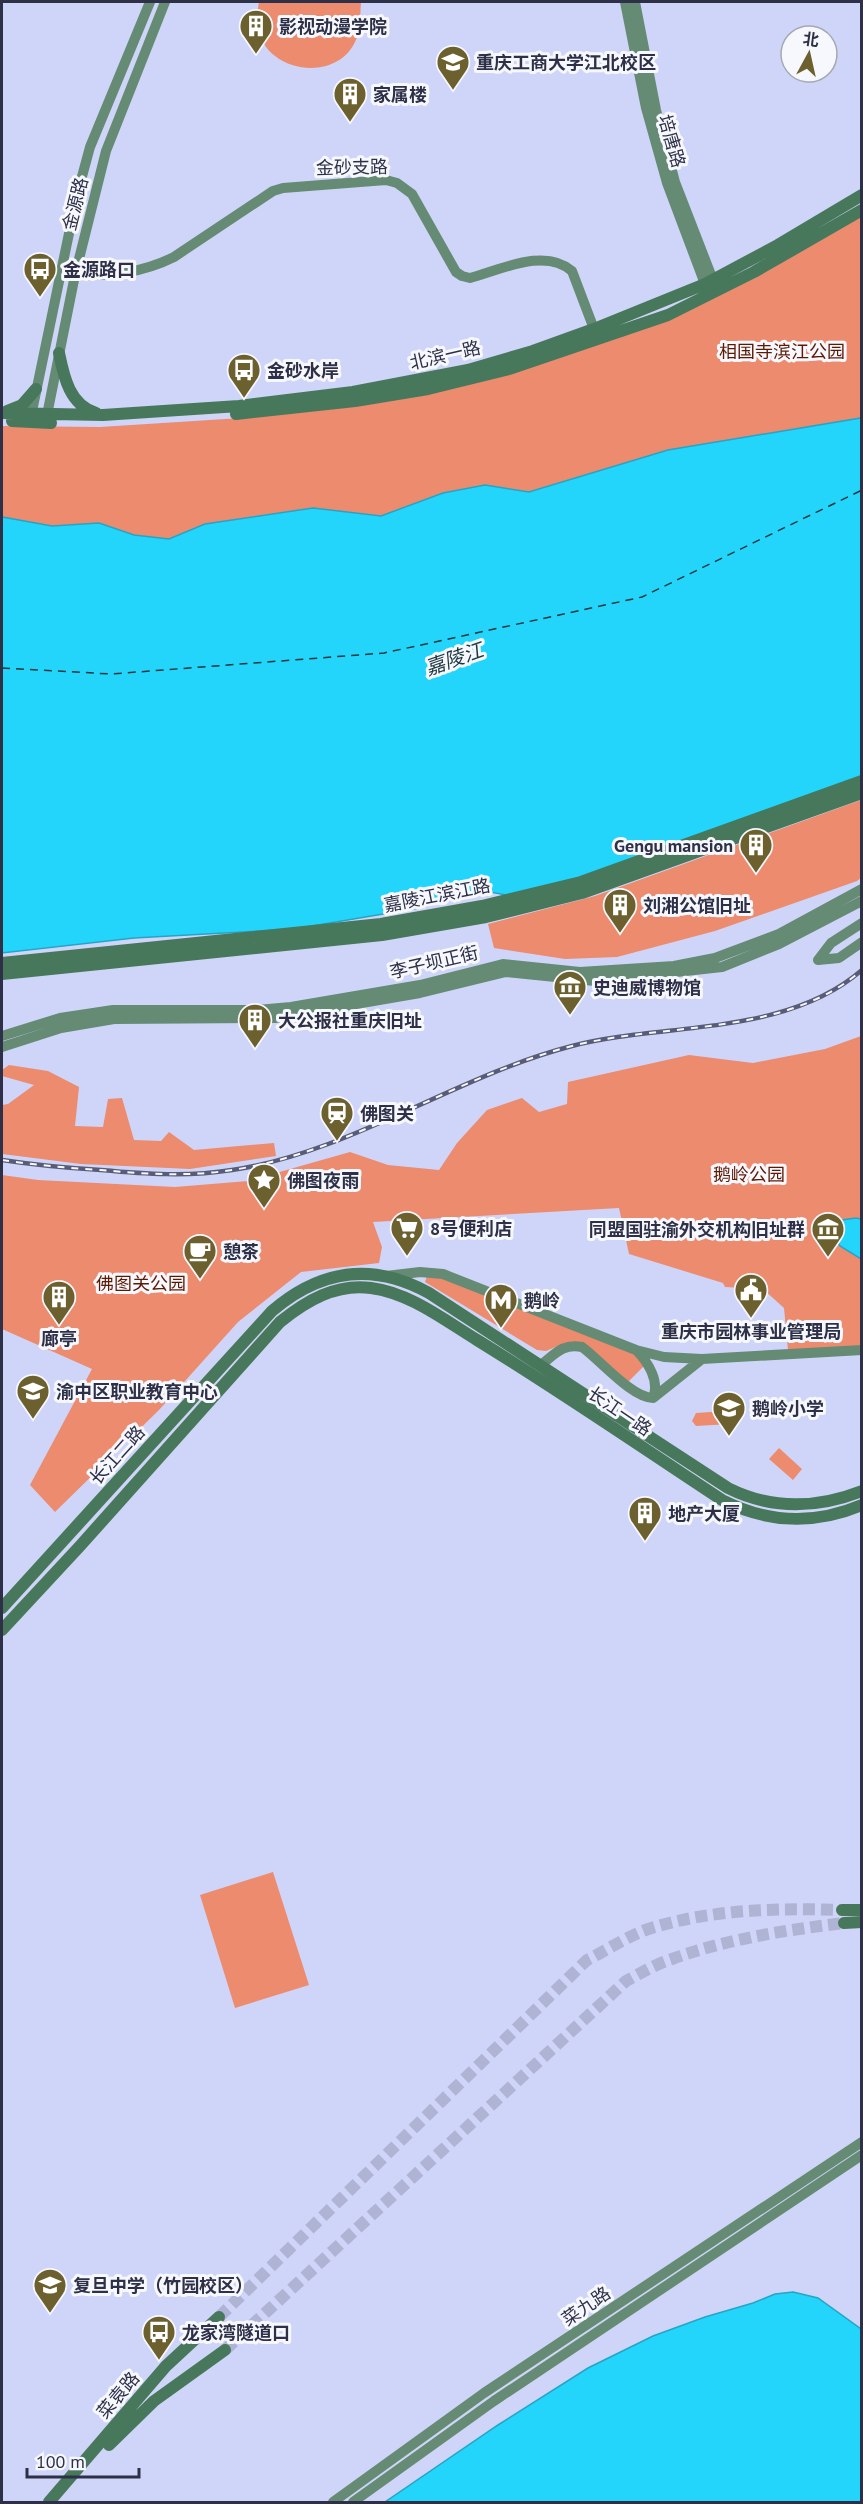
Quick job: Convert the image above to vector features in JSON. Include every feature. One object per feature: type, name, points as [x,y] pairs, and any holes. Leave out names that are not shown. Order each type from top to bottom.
[{"type":"main road","name":"金源路","points":[[31,418],[77,195],[90,147],[150,2]]},
{"type":"main road","name":"金源路","points":[[46,419],[75,275],[106,151],[165,2]]},
{"type":"main road","name":"培唐路","points":[[625,2],[646,108],[667,183],[709,282]]},
{"type":"main road","name":"培唐路","points":[[635,2],[656,110],[675,182],[709,282]]},
{"type":"main road","name":"金砂支路","points":[[75,275],[121,274],[158,265],[174,257],[273,191],[283,188],[386,180],[397,183],[412,194],[456,272],[470,278],[541,260],[566,266],[572,271],[594,328]]},
{"type":"main road","name":"北滨一路","points":[[46,419],[239,406],[353,392],[468,370],[533,351],[709,282],[778,245],[861,195]]},
{"type":"main road","name":"北滨一路","points":[[2,413],[31,418],[103,423],[240,414],[355,401],[428,388],[509,369],[668,315],[754,272],[861,210]]},
{"type":"main road","points":[[45,348],[47,355],[51,358],[59,353],[63,376],[72,395],[87,410],[103,415]]},
{"type":"main road","points":[[2,413],[22,405],[36,389]]},
{"type":"main road","name":"北滨一路","points":[[2,421],[31,418]]},
{"type":"main road","name":"嘉陵江滨江路","points":[[2,963],[381,924],[482,906],[581,882],[861,781]]},
{"type":"main road","name":"嘉陵江滨江路","points":[[2,974],[382,935],[486,917],[582,893],[861,793]]},
{"type":"main road","name":"李子坝正街","points":[[292,1011],[503,964],[595,972],[674,966],[715,958],[779,934],[861,890]]},
{"type":"main road","name":"李子坝正街","points":[[2,1036],[60,1018],[113,1014],[292,1011],[420,993],[506,972],[595,981],[722,967],[779,944],[861,901]]},
{"type":"main road","points":[[861,923],[831,943],[818,960],[839,958],[861,942]]},
{"type":"main road","name":"李子坝正街","points":[[2,1047],[113,1014]]},
{"type":"main road","points":[[385,1276],[420,1272],[443,1274],[636,1350],[664,1357],[702,1359],[861,1350]]},
{"type":"main road","name":"长江二路","points":[[2,1608],[272,1311],[285,1300],[316,1282],[333,1276],[351,1274],[385,1276]]},
{"type":"main road","name":"长江一路","points":[[385,1276],[401,1280],[429,1293],[742,1495],[772,1504],[808,1505],[842,1498],[861,1491]]},
{"type":"main road","name":"长江二路","points":[[2,1630],[280,1322],[306,1303],[322,1295],[354,1287],[369,1287]]},
{"type":"main road","name":"长江一路","points":[[369,1287],[412,1301],[533,1375],[739,1509],[775,1518],[809,1520],[844,1513],[861,1505]]},
{"type":"main road","points":[[541,1365],[567,1346],[582,1347],[635,1392],[647,1398],[653,1398],[702,1359]]},
{"type":"main road","points":[[636,1350],[648,1364],[655,1384],[653,1398]]},
{"type":"main road","points":[[861,1910],[843,1917],[861,1922]]},
{"type":"main road","name":"菜九路","points":[[333,2502],[484,2393],[861,2142]]},
{"type":"main road","name":"菜九路","points":[[352,2502],[494,2402],[861,2155]]},
{"type":"main road","name":"菜袁路","points":[[50,2502],[166,2366],[219,2317]]},
{"type":"main road","name":"菜袁路","points":[[60,2502],[130,2422],[154,2401],[225,2350]]},
{"type":"green space","points":[[259,2],[361,2],[358,34],[350,50],[337,61],[321,67],[304,68],[288,63],[273,55],[262,41],[257,24]]},
{"type":"green space","name":"相国寺滨江公园","points":[[861,215],[861,418],[668,450],[529,492],[485,485],[443,493],[381,516],[312,508],[205,524],[169,539],[134,535],[99,523],[52,526],[2,517],[2,426],[100,427],[241,418],[670,319]]},
{"type":"green space","points":[[861,800],[861,878],[857,881],[715,931],[617,957],[565,959],[494,948],[488,924],[595,896]]},
{"type":"green space","points":[[861,1036],[861,1346],[788,1350],[784,1308],[763,1289],[725,1287],[723,1283],[629,1254],[619,1208],[373,1222],[382,1247],[379,1263],[301,1272],[238,1322],[159,1410],[55,1512],[30,1485],[92,1369],[2,1329],[2,1175],[38,1180],[175,1187],[248,1181],[350,1152],[388,1165],[439,1170],[457,1143],[487,1110],[522,1098],[539,1112],[567,1104],[568,1082],[689,1055],[753,1063],[825,1049]]},
{"type":"green space","points":[[9,1065],[48,1071],[79,1087],[75,1126],[103,1127],[108,1099],[122,1098],[134,1140],[161,1141],[169,1132],[194,1150],[274,1143],[276,1156],[190,1169],[81,1164],[2,1154],[2,1105],[8,1104],[34,1085],[2,1076],[2,1070]]},
{"type":"green space","points":[[427,1276],[442,1278],[635,1353],[644,1366],[628,1382],[592,1350],[558,1346],[546,1351],[537,1350],[425,1282]]},
{"type":"green space","points":[[725,1411],[732,1414],[733,1422],[730,1424],[696,1426],[692,1421],[696,1413]]},
{"type":"green space","points":[[779,1448],[802,1469],[793,1480],[769,1459]]},
{"type":"green space","points":[[273,1872],[309,1985],[235,2008],[200,1895]]},
{"type":"water","name":"嘉陵江","points":[[861,418],[861,786],[544,902],[485,891],[419,908],[294,929],[134,938],[2,953],[2,517],[52,526],[99,523],[134,535],[169,539],[205,524],[313,508],[381,516],[443,493],[485,485],[529,492],[668,450]]},
{"type":"water","points":[[861,1219],[861,1259],[840,1246],[834,1236],[842,1220]]},
{"type":"water","points":[[793,2292],[818,2298],[861,2329],[861,2502],[385,2502],[498,2425],[588,2368],[653,2336],[775,2294]]},
{"type":"ferry route","points":[[2,668],[111,674],[384,653],[642,597],[862,490]]},
{"type":"tunnel","points":[[219,2317],[587,1960],[640,1932],[681,1920],[749,1911],[842,1910]]},
{"type":"tunnel","points":[[225,2350],[626,1981],[666,1961],[714,1946],[779,1932],[844,1923]]},
{"type":"railway","points":[[2,1160],[166,1174],[216,1172],[276,1161],[361,1131],[529,1059],[572,1046],[608,1039],[761,1017],[797,1007],[831,992],[862,970]]},
{"type":"place","name":"影视动漫学院","points":[[256,55]]},
{"type":"place","name":"重庆工商大学江北校区","points":[[453,91]]},
{"type":"place","name":"家属楼","points":[[350,123]]},
{"type":"place","name":"金源路口","points":[[40,298]]},
{"type":"place","name":"金砂水岸","points":[[244,399]]},
{"type":"place","name":"Gengu mansion","points":[[756,874]]},
{"type":"place","name":"刘湘公馆旧址","points":[[620,934]]},
{"type":"place","name":"史迪威博物馆","points":[[570,1016]]},
{"type":"place","name":"大公报社重庆旧址","points":[[255,1049]]},
{"type":"place","name":"佛图关","points":[[337,1142]]},
{"type":"place","name":"佛图夜雨","points":[[264,1209]]},
{"type":"place","name":"8号便利店","points":[[407,1257]]},
{"type":"place","name":"同盟国驻渝外交机构旧址群","points":[[828,1258]]},
{"type":"place","name":"憩茶","points":[[200,1280]]},
{"type":"place","name":"重庆市园林事业管理局","points":[[751,1319]]},
{"type":"place","name":"廊亭","points":[[59,1326]]},
{"type":"place","name":"鹅岭","points":[[501,1329]]},
{"type":"place","name":"渝中区职业教育中心","points":[[33,1420]]},
{"type":"place","name":"鹅岭小学","points":[[729,1437]]},
{"type":"place","name":"地产大厦","points":[[645,1542]]},
{"type":"place","name":"复旦中学（竹园校区）","points":[[50,2314]]},
{"type":"place","name":"龙家湾隧道口","points":[[159,2361]]},
{"type":"park label","name":"鹅岭公园","points":[[749,1174]]},
{"type":"park label","name":"佛图关公园","points":[[141,1283]]}]
